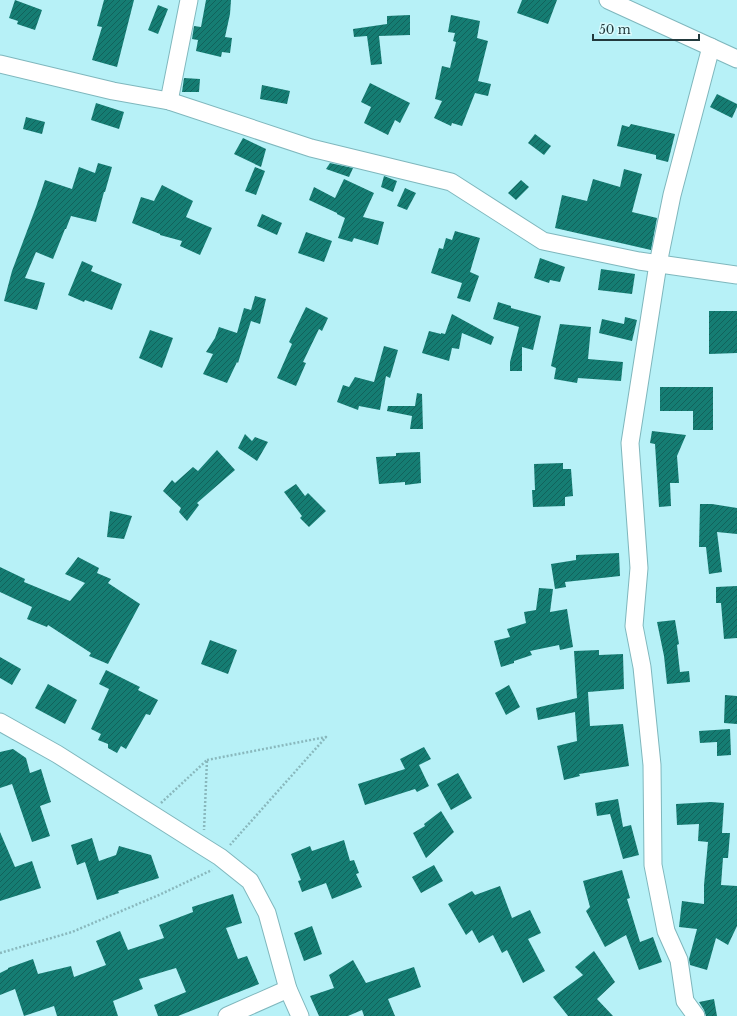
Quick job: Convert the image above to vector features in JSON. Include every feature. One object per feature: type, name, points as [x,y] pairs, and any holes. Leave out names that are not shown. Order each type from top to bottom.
[{"type":"street","points":[[169,101],[189,0]]},
{"type":"street","points":[[608,0],[737,59]]},
{"type":"street","points":[[696,1016],[685,1001],[679,960],[666,931],[653,865],[652,765],[642,667],[634,626],[639,568],[630,443],[658,264],[672,195],[711,47]]},
{"type":"street","points":[[0,64],[113,92],[169,101],[310,148],[451,182],[543,241],[638,261],[737,275]]},
{"type":"street","points":[[0,722],[57,754],[151,813],[224,860],[250,881],[266,913],[288,989],[300,1016]]},
{"type":"street","points":[[227,1016],[288,989]]},
{"type":"path","points":[[0,953],[72,932],[159,895],[224,860],[326,737],[207,760],[151,813]]},
{"type":"path","points":[[204,847],[207,760]]},
{"type":"building","points":[[15,0],[42,10],[35,30],[17,24],[18,21],[9,18]]},
{"type":"building","points":[[104,0],[134,0],[117,67],[92,60],[102,27],[97,26]]},
{"type":"building","points":[[206,0],[231,0],[230,14],[225,37],[232,38],[230,53],[222,52],[221,57],[196,51],[198,40],[192,39],[194,26],[201,27]]},
{"type":"building","points":[[522,0],[557,0],[548,24],[517,13]]},
{"type":"building","points":[[158,5],[168,9],[158,34],[148,30]]},
{"type":"building","points":[[410,15],[410,35],[379,36],[382,64],[371,65],[367,36],[354,37],[353,29],[387,24],[387,16]]},
{"type":"building","points":[[451,15],[480,21],[477,38],[488,41],[478,81],[491,84],[488,96],[475,93],[462,126],[452,123],[451,126],[434,118],[442,101],[435,99],[442,66],[450,68],[456,42],[453,41],[455,33],[448,32]]},
{"type":"building","points":[[184,78],[200,79],[199,92],[182,92]]},
{"type":"building","points":[[370,83],[410,103],[400,123],[395,120],[388,135],[364,123],[371,107],[361,102]]},
{"type":"building","points":[[262,85],[290,91],[287,104],[260,99]]},
{"type":"building","points":[[717,94],[737,104],[732,118],[710,107]]},
{"type":"building","points":[[96,103],[124,112],[119,129],[91,120]]},
{"type":"building","points":[[26,117],[45,122],[42,134],[23,129]]},
{"type":"building","points":[[631,124],[675,134],[668,162],[656,159],[656,155],[617,146],[622,125],[629,127]]},
{"type":"building","points":[[535,134],[551,146],[544,155],[528,143]]},
{"type":"building","points":[[243,138],[266,149],[261,167],[234,154]]},
{"type":"building","points":[[98,163],[112,167],[96,222],[71,216],[53,259],[36,252],[25,278],[45,283],[37,310],[4,301],[12,271],[45,180],[72,189],[79,167],[95,173]]},
{"type":"building","points":[[330,163],[353,168],[349,177],[326,169]]},
{"type":"building","points":[[255,167],[265,171],[256,195],[245,191]]},
{"type":"building","points":[[624,169],[642,174],[632,212],[657,218],[651,250],[555,228],[562,195],[587,201],[593,179],[620,187]]},
{"type":"building","points":[[384,176],[397,181],[393,192],[381,187]]},
{"type":"building","points":[[344,179],[374,193],[363,217],[384,222],[378,245],[354,238],[352,242],[338,238],[345,218],[309,200],[314,187],[335,198]]},
{"type":"building","points":[[521,180],[529,187],[516,200],[508,193]]},
{"type":"building","points":[[162,185],[193,201],[186,217],[212,228],[200,255],[180,246],[182,241],[160,235],[132,223],[141,197],[154,201]]},
{"type":"building","points":[[405,188],[416,193],[407,210],[397,206]]},
{"type":"building","points":[[262,214],[282,223],[277,235],[257,226]]},
{"type":"building","points":[[455,231],[480,238],[470,272],[479,276],[470,302],[457,298],[462,283],[431,273],[439,248],[443,249],[446,238],[452,240]]},
{"type":"building","points":[[306,232],[332,241],[324,262],[298,253]]},
{"type":"building","points":[[540,258],[565,267],[560,282],[550,280],[549,283],[534,278]]},
{"type":"building","points":[[82,261],[93,266],[91,271],[122,284],[112,310],[85,300],[84,302],[68,295]]},
{"type":"building","points":[[601,269],[635,274],[632,294],[598,290]]},
{"type":"building","points":[[255,296],[266,299],[260,324],[251,321],[238,363],[237,362],[227,383],[203,374],[213,354],[206,352],[215,338],[219,327],[237,333],[244,308],[251,310]]},
{"type":"building","points":[[498,302],[511,306],[511,308],[541,316],[533,350],[522,347],[522,371],[510,371],[510,362],[519,327],[493,319]]},
{"type":"building","points":[[306,307],[328,318],[322,331],[319,329],[303,362],[306,363],[296,386],[277,378],[292,344],[289,342]]},
{"type":"building","points":[[709,311],[737,311],[737,353],[709,354]]},
{"type":"building","points":[[452,314],[494,337],[491,345],[462,333],[459,349],[452,348],[449,361],[422,353],[429,331],[445,334]]},
{"type":"building","points":[[625,317],[637,320],[632,341],[599,333],[602,319],[624,324]]},
{"type":"building","points":[[560,324],[591,327],[588,359],[623,362],[621,381],[578,378],[577,383],[554,379],[556,368],[551,366]]},
{"type":"building","points":[[150,330],[173,338],[162,368],[139,358]]},
{"type":"building","points":[[384,346],[398,350],[390,378],[386,376],[380,410],[359,406],[358,410],[337,402],[343,385],[349,387],[355,377],[374,382]]},
{"type":"building","points":[[660,387],[713,387],[713,430],[693,430],[693,411],[660,411]]},
{"type":"building","points":[[417,393],[422,394],[423,429],[410,429],[412,416],[387,411],[388,406],[415,406]]},
{"type":"building","points":[[652,431],[686,435],[677,456],[679,483],[670,483],[671,506],[659,507],[655,444],[650,443]]},
{"type":"building","points":[[245,434],[252,441],[255,437],[268,442],[257,461],[238,448]]},
{"type":"building","points":[[217,450],[235,470],[197,503],[199,505],[187,521],[179,512],[181,508],[163,491],[172,480],[175,483],[193,467],[198,471]]},
{"type":"building","points":[[420,452],[421,483],[405,485],[405,482],[379,484],[376,457],[396,456],[396,453]]},
{"type":"building","points":[[563,463],[563,469],[571,469],[573,496],[565,497],[565,506],[533,507],[532,490],[535,490],[534,464]]},
{"type":"building","points":[[296,484],[305,496],[308,493],[326,511],[309,527],[300,518],[302,516],[284,492]]},
{"type":"building","points":[[700,504],[712,504],[737,508],[737,534],[717,532],[722,572],[709,574],[706,547],[699,547]]},
{"type":"building","points":[[110,511],[132,516],[124,539],[107,537]]},
{"type":"building","points":[[619,553],[620,576],[565,582],[566,587],[555,589],[551,564],[576,560],[576,555]]},
{"type":"building","points":[[78,557],[99,568],[97,573],[111,579],[108,583],[140,604],[108,664],[89,656],[91,653],[48,625],[47,627],[27,619],[32,607],[0,592],[0,567],[25,579],[24,582],[70,601],[85,583],[65,574]]},
{"type":"building","points":[[737,586],[737,638],[724,639],[721,603],[716,603],[716,587]]},
{"type":"building","points":[[539,588],[553,589],[550,612],[567,609],[573,647],[560,650],[559,645],[530,651],[532,655],[501,667],[494,641],[510,637],[507,629],[526,623],[524,612],[536,610]]},
{"type":"building","points":[[675,620],[679,644],[677,645],[680,672],[689,671],[690,682],[667,684],[664,656],[657,622]]},
{"type":"building","points":[[210,640],[237,650],[228,674],[201,664]]},
{"type":"building","points":[[599,650],[599,655],[623,654],[624,689],[588,692],[590,726],[623,724],[629,766],[579,774],[580,776],[564,780],[557,746],[577,741],[575,712],[538,720],[536,708],[577,698],[574,651]]},
{"type":"building","points":[[0,657],[21,669],[12,685],[0,678]]},
{"type":"building","points":[[106,670],[140,687],[138,690],[158,700],[150,715],[146,714],[126,749],[121,746],[117,753],[108,748],[108,744],[98,740],[101,734],[91,729],[109,689],[99,684]]},
{"type":"building","points":[[48,684],[77,700],[65,724],[35,708]]},
{"type":"building","points":[[509,685],[520,707],[506,715],[495,693]]},
{"type":"building","points":[[725,695],[737,696],[737,724],[724,723]]},
{"type":"building","points":[[730,729],[731,755],[717,756],[717,742],[700,743],[699,731]]},
{"type":"building","points":[[424,747],[431,759],[419,765],[429,786],[417,792],[415,789],[365,805],[358,784],[405,769],[400,759]]},
{"type":"building","points":[[13,749],[26,758],[30,773],[41,769],[51,802],[40,806],[50,836],[32,842],[12,784],[0,788],[0,752]]},
{"type":"building","points":[[458,773],[472,798],[451,810],[437,784]]},
{"type":"building","points":[[618,799],[623,827],[631,825],[639,855],[623,859],[610,814],[597,816],[595,803]]},
{"type":"building","points":[[711,802],[724,803],[722,833],[730,833],[728,858],[723,858],[721,885],[737,886],[737,926],[728,945],[716,938],[707,970],[690,965],[689,959],[697,929],[679,927],[682,901],[704,904],[704,885],[708,842],[698,841],[699,824],[677,825],[676,804]]},
{"type":"building","points":[[441,811],[454,832],[426,858],[413,833],[425,826],[424,824]]},
{"type":"building","points":[[0,832],[15,867],[32,861],[41,888],[0,901]]},
{"type":"building","points":[[92,838],[99,861],[116,855],[119,846],[151,855],[159,878],[118,891],[119,893],[97,900],[85,862],[77,865],[71,845]]},
{"type":"building","points":[[344,840],[350,861],[354,860],[359,873],[356,874],[362,887],[332,899],[326,883],[302,892],[298,881],[301,880],[291,854],[310,846],[312,851]]},
{"type":"building","points":[[434,865],[443,881],[421,893],[412,877]]},
{"type":"building","points":[[622,870],[630,898],[627,899],[640,942],[653,937],[662,962],[639,970],[626,935],[605,947],[586,911],[590,907],[583,881]]},
{"type":"building","points":[[500,886],[512,918],[530,910],[541,933],[528,939],[545,971],[523,983],[507,950],[502,953],[493,935],[479,943],[472,930],[466,935],[448,904],[472,891],[475,895]]},
{"type":"building","points":[[233,894],[242,923],[226,928],[238,959],[247,956],[259,984],[178,1016],[158,1016],[154,1005],[186,992],[176,968],[139,979],[143,989],[113,1001],[118,1016],[57,1016],[54,1006],[24,1016],[15,989],[0,995],[0,973],[8,968],[33,959],[38,974],[71,966],[74,977],[106,965],[96,941],[120,931],[128,950],[164,938],[159,925],[193,912],[192,907]]},
{"type":"building","points":[[312,926],[322,954],[304,961],[294,933]]},
{"type":"building","points":[[594,951],[615,982],[597,999],[613,1016],[568,1016],[553,997],[583,975],[575,967]]},
{"type":"building","points":[[353,960],[366,983],[414,967],[421,987],[388,999],[395,1016],[364,1016],[362,1010],[348,1016],[319,1016],[310,996],[334,988],[329,975]]},
{"type":"building","points":[[714,999],[717,1016],[706,1016],[699,1002]]}]
